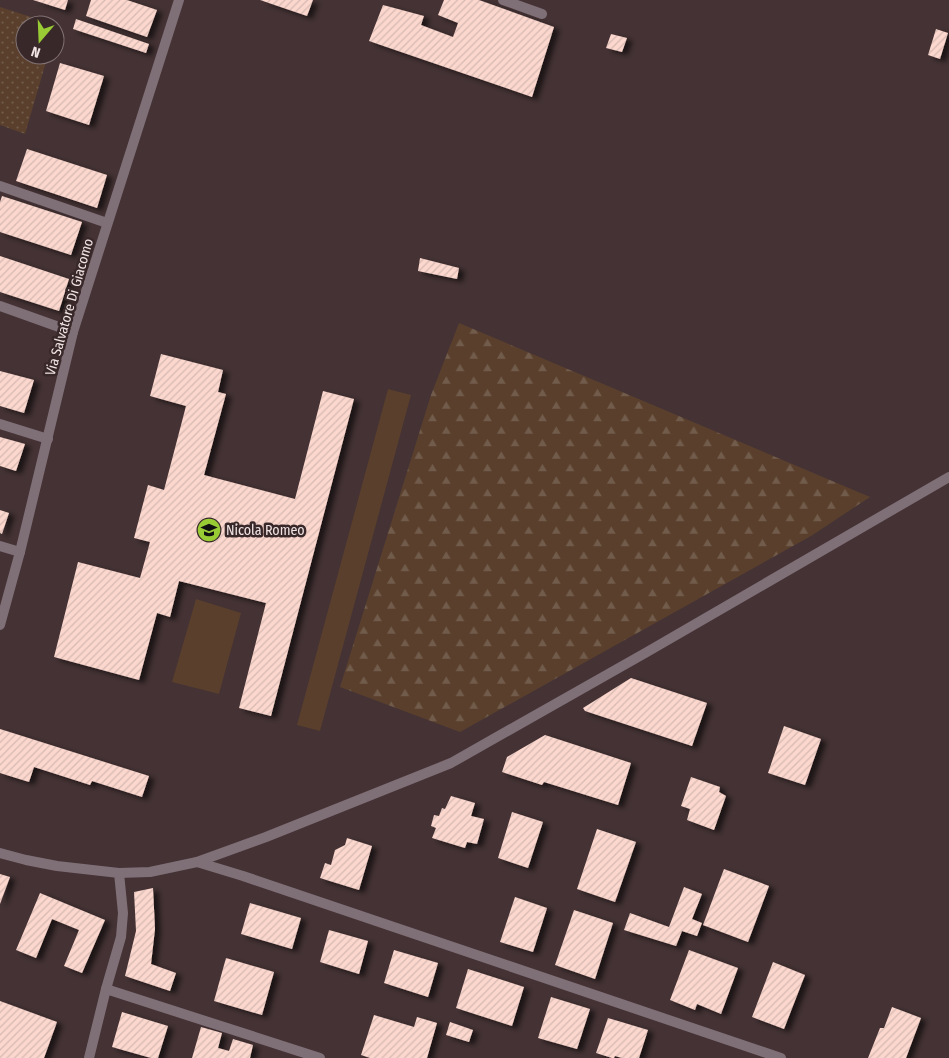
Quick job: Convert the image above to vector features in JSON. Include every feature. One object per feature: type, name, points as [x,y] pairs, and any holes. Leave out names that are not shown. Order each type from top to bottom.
[{"type":"street","name":"Via Salvatore Di Giacomo","points":[[0,625],[20,552],[73,332],[179,0]]},
{"type":"street","points":[[503,0],[542,14]]},
{"type":"street","points":[[0,186],[107,223]]},
{"type":"street","points":[[0,306],[73,332]]},
{"type":"street","points":[[0,424],[48,439]]},
{"type":"street","points":[[0,853],[57,866],[119,873],[150,872],[197,862],[266,837],[450,763],[647,652],[949,477]]},
{"type":"street","points":[[0,546],[20,552]]},
{"type":"street","points":[[197,862],[781,1058]]},
{"type":"street","points":[[89,1058],[121,938],[123,913],[119,873]]},
{"type":"street","points":[[106,989],[320,1058]]},
{"type":"green space","points":[[0,7],[25,15],[15,15],[15,65],[45,65],[25,134],[0,125]]},
{"type":"green space","points":[[459,323],[870,497],[811,536],[460,732],[340,687],[431,395]]},
{"type":"green space","points":[[388,389],[411,395],[320,731],[297,725]]},
{"type":"green space","points":[[196,599],[241,613],[219,694],[172,682]]},
{"type":"building","points":[[33,0],[68,0],[65,10]]},
{"type":"building","points":[[91,0],[127,0],[157,10],[147,37],[86,16]]},
{"type":"building","points":[[260,0],[313,0],[307,16]]},
{"type":"building","points":[[444,0],[479,0],[554,27],[532,97],[369,41],[383,5],[424,16],[421,25],[453,37],[458,23],[438,15]]},
{"type":"building","points":[[76,19],[149,44],[146,53],[73,29]]},
{"type":"building","points":[[936,29],[948,33],[940,59],[928,55]]},
{"type":"building","points":[[611,34],[627,38],[622,52],[606,48]]},
{"type":"building","points":[[65,64],[104,76],[89,125],[46,111],[59,65]]},
{"type":"building","points":[[27,149],[107,175],[97,208],[16,181]]},
{"type":"building","points":[[2,196],[82,222],[71,255],[0,232],[0,202]]},
{"type":"building","points":[[0,256],[69,279],[59,311],[0,292]]},
{"type":"building","points":[[420,258],[459,268],[457,279],[418,271]]},
{"type":"building","points":[[161,354],[223,370],[218,392],[226,394],[204,475],[295,499],[323,391],[354,399],[271,716],[239,708],[266,603],[179,581],[170,617],[157,613],[139,680],[54,657],[78,562],[140,578],[150,542],[134,538],[148,485],[164,490],[186,406],[150,396]]},
{"type":"building","points":[[0,371],[34,380],[24,413],[0,406]]},
{"type":"building","points":[[0,437],[25,444],[16,471],[0,466]]},
{"type":"building","points":[[0,510],[9,513],[2,534],[0,533]]},
{"type":"building","points":[[631,678],[707,703],[692,746],[585,711],[583,708]]},
{"type":"building","points":[[784,726],[821,739],[805,785],[768,773]]},
{"type":"building","points":[[0,729],[149,776],[142,797],[92,781],[90,785],[34,767],[29,782],[0,773]]},
{"type":"building","points":[[545,735],[631,763],[618,805],[544,782],[542,785],[502,772],[507,757]]},
{"type":"building","points":[[691,777],[720,787],[719,792],[726,796],[714,830],[687,820],[690,809],[681,806]]},
{"type":"building","points":[[451,796],[475,803],[471,816],[484,819],[477,844],[467,842],[465,848],[432,838],[436,828],[431,826],[434,815],[439,816],[442,808],[445,809]]},
{"type":"building","points":[[512,812],[543,822],[528,868],[498,858]]},
{"type":"building","points":[[597,829],[636,842],[615,902],[577,889]]},
{"type":"building","points":[[347,838],[372,846],[359,890],[320,878],[325,863],[331,865],[335,850],[345,845]]},
{"type":"building","points":[[724,869],[769,886],[748,942],[703,925]]},
{"type":"building","points":[[0,874],[10,877],[0,904]]},
{"type":"building","points":[[684,887],[702,894],[692,919],[702,923],[697,936],[682,931],[676,946],[624,930],[630,913],[669,927]]},
{"type":"building","points":[[153,888],[155,929],[151,964],[176,973],[170,991],[125,976],[136,931],[134,892]]},
{"type":"building","points":[[40,893],[105,920],[82,973],[64,966],[79,930],[52,919],[36,958],[16,950]]},
{"type":"building","points":[[515,897],[547,908],[533,952],[500,942]]},
{"type":"building","points":[[250,903],[301,918],[292,949],[241,934]]},
{"type":"building","points":[[574,910],[613,923],[595,979],[555,965]]},
{"type":"building","points":[[329,930],[368,941],[359,974],[320,962]]},
{"type":"building","points":[[394,950],[438,963],[428,997],[384,983]]},
{"type":"building","points":[[689,950],[738,968],[721,1014],[697,1004],[695,1010],[670,1000]]},
{"type":"building","points":[[226,958],[274,972],[262,1015],[214,1001]]},
{"type":"building","points":[[773,962],[805,975],[784,1029],[752,1017]]},
{"type":"building","points":[[468,969],[524,987],[512,1026],[456,1008]]},
{"type":"building","points":[[551,997],[590,1009],[577,1049],[538,1038]]},
{"type":"building","points":[[0,1001],[57,1022],[44,1058],[0,1058]]},
{"type":"building","points":[[892,1007],[921,1018],[906,1058],[868,1058],[880,1028],[884,1028]]},
{"type":"building","points":[[122,1012],[168,1026],[158,1058],[151,1058],[112,1047]]},
{"type":"building","points":[[374,1015],[414,1027],[417,1017],[437,1023],[427,1058],[370,1058],[361,1055]]},
{"type":"building","points":[[608,1018],[648,1030],[639,1058],[615,1056],[612,1058],[596,1053]]},
{"type":"building","points":[[450,1022],[473,1030],[469,1042],[446,1035]]},
{"type":"building","points":[[201,1027],[222,1033],[218,1048],[229,1051],[233,1039],[253,1045],[250,1058],[192,1058]]},
{"type":"place","name":"Nicola Romeo","points":[[209,530]]}]
